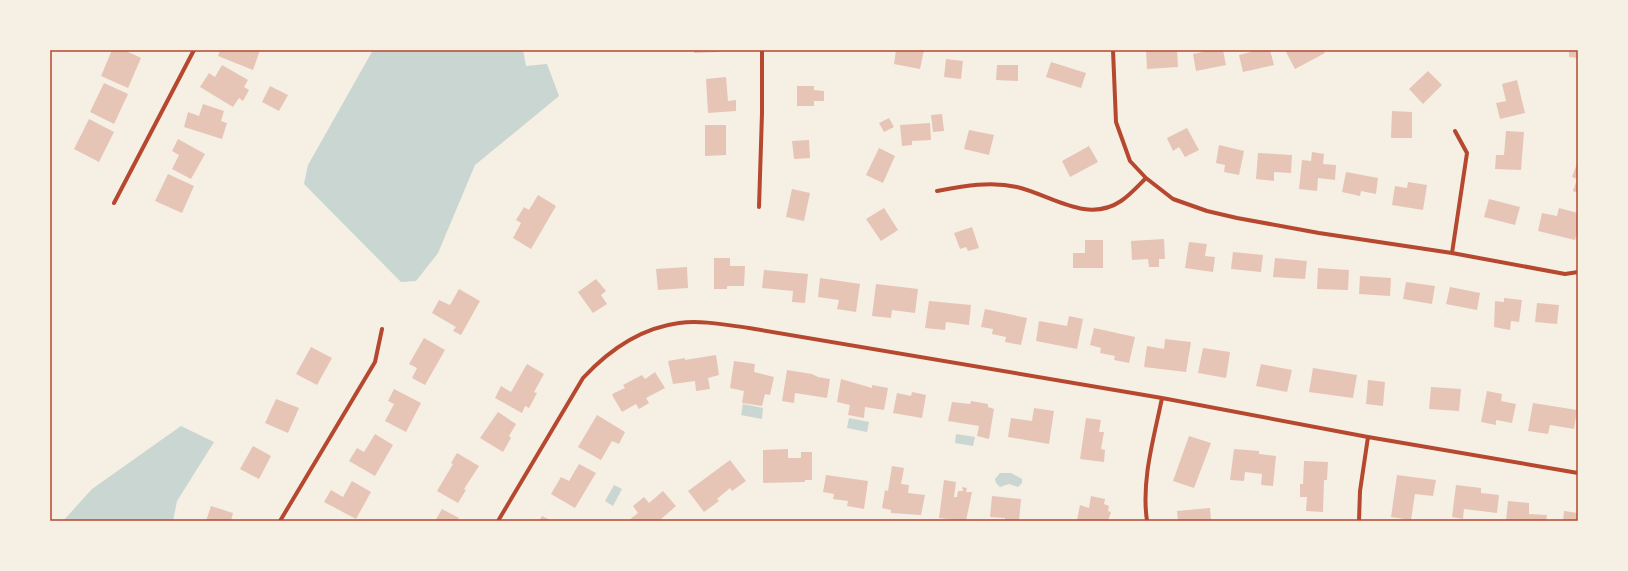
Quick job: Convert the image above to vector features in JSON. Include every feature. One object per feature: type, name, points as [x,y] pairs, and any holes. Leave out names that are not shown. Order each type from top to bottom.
[{"type":"street","points":[[114,203],[194,50]]},
{"type":"street","points":[[758,207],[762,113],[762,50]]},
{"type":"street","points":[[1113,50],[1116,122],[1130,161],[1146,178],[1173,199],[1207,211],[1319,233],[1452,253],[1565,274],[1578,272]]},
{"type":"street","points":[[1452,253],[1467,153],[1455,131]]},
{"type":"street","points":[[937,191],[974,184],[994,184],[1037,192],[1070,207],[1090,211],[1106,209],[1121,201],[1146,178]]},
{"type":"street","points":[[498,521],[583,378],[599,361],[622,343],[650,330],[679,323],[714,323],[749,328],[1162,398],[1368,437],[1578,473]]},
{"type":"street","points":[[280,521],[375,362],[382,329]]},
{"type":"street","points":[[1147,521],[1145,510],[1147,472],[1162,398]]},
{"type":"street","points":[[1359,521],[1360,491],[1368,437]]},
{"type":"shaded area","points":[[373,50],[523,50],[526,66],[547,64],[559,96],[475,165],[438,253],[416,281],[401,282],[304,184],[308,165]]},
{"type":"shaded area","points":[[743,404],[763,408],[762,419],[741,415]]},
{"type":"shaded area","points":[[849,418],[869,422],[867,432],[847,428]]},
{"type":"shaded area","points":[[181,426],[214,442],[177,501],[173,521],[63,521],[92,489]]},
{"type":"shaded area","points":[[956,434],[975,437],[973,446],[955,443]]},
{"type":"shaded area","points":[[1000,473],[1011,473],[1022,479],[1022,483],[1018,487],[1009,484],[1000,487],[996,483],[995,479]]},
{"type":"shaded area","points":[[614,485],[622,489],[613,506],[605,501]]},
{"type":"building","points":[[112,50],[124,50],[141,58],[128,88],[101,76]]},
{"type":"building","points":[[220,50],[260,50],[253,70],[218,56]]},
{"type":"building","points":[[694,50],[719,50],[719,52],[694,53]]},
{"type":"building","points":[[896,50],[924,50],[920,69],[894,64]]},
{"type":"building","points":[[1146,50],[1177,50],[1178,67],[1147,69]]},
{"type":"building","points":[[1211,50],[1223,50],[1226,65],[1196,71],[1193,54]]},
{"type":"building","points":[[1258,50],[1270,50],[1274,65],[1243,72],[1239,55]]},
{"type":"building","points":[[1290,50],[1323,50],[1325,53],[1295,69],[1286,52]]},
{"type":"building","points":[[1569,50],[1578,50],[1578,58],[1569,57]]},
{"type":"building","points":[[946,59],[963,61],[961,79],[944,77]]},
{"type":"building","points":[[1051,62],[1086,73],[1081,88],[1046,77]]},
{"type":"building","points":[[222,65],[248,80],[244,87],[249,90],[243,101],[239,98],[233,107],[200,87],[209,73],[215,77]]},
{"type":"building","points":[[997,65],[1018,65],[1018,81],[996,80]]},
{"type":"building","points":[[1428,71],[1442,85],[1423,104],[1409,89]]},
{"type":"building","points":[[726,77],[728,101],[736,100],[736,111],[708,113],[706,79]]},
{"type":"building","points":[[1517,80],[1525,113],[1500,119],[1496,103],[1506,101],[1502,84]]},
{"type":"building","points":[[104,83],[128,94],[114,124],[90,112]]},
{"type":"building","points":[[270,86],[288,95],[279,111],[262,102]]},
{"type":"building","points":[[797,86],[814,86],[814,90],[824,91],[824,101],[814,101],[814,106],[797,106]]},
{"type":"building","points":[[203,104],[224,111],[221,121],[227,123],[222,139],[184,127],[188,112],[199,116]]},
{"type":"building","points":[[1392,111],[1412,112],[1412,138],[1391,138]]},
{"type":"building","points":[[942,114],[944,131],[933,132],[931,115]]},
{"type":"building","points":[[889,118],[894,127],[884,132],[879,123]]},
{"type":"building","points":[[89,119],[114,132],[99,162],[74,149]]},
{"type":"building","points":[[930,123],[931,140],[912,141],[912,145],[902,146],[900,125]]},
{"type":"building","points":[[705,125],[726,125],[726,155],[705,156]]},
{"type":"building","points":[[1187,128],[1199,150],[1185,157],[1179,147],[1173,151],[1167,138]]},
{"type":"building","points":[[969,130],[994,135],[989,155],[964,149]]},
{"type":"building","points":[[1506,131],[1524,132],[1521,170],[1495,169],[1496,155],[1504,155]]},
{"type":"building","points":[[178,139],[205,154],[191,179],[172,169],[179,155],[172,151]]},
{"type":"building","points":[[809,140],[810,158],[794,159],[792,141]]},
{"type":"building","points":[[1219,145],[1244,151],[1239,175],[1224,172],[1225,165],[1216,163]]},
{"type":"building","points":[[1089,146],[1098,162],[1070,177],[1062,161]]},
{"type":"building","points":[[879,148],[895,156],[883,183],[866,175]]},
{"type":"building","points":[[1312,152],[1324,154],[1323,164],[1336,165],[1335,180],[1318,178],[1317,191],[1299,189],[1302,160],[1311,161]]},
{"type":"building","points":[[1258,153],[1292,155],[1291,173],[1274,172],[1274,181],[1256,179]]},
{"type":"building","points":[[1578,161],[1578,193],[1573,191],[1577,179],[1572,177]]},
{"type":"building","points":[[1346,172],[1378,178],[1376,194],[1361,191],[1360,196],[1342,192]]},
{"type":"building","points":[[168,174],[194,186],[182,213],[155,201]]},
{"type":"building","points":[[1408,182],[1427,185],[1423,210],[1392,205],[1395,186],[1407,188]]},
{"type":"building","points":[[792,189],[810,193],[804,221],[786,217]]},
{"type":"building","points":[[538,195],[556,206],[531,249],[513,238],[521,223],[516,220],[524,207],[529,210]]},
{"type":"building","points":[[1489,199],[1520,207],[1515,225],[1484,217]]},
{"type":"building","points":[[884,208],[898,230],[881,241],[866,219]]},
{"type":"building","points":[[1559,208],[1578,213],[1578,229],[1575,240],[1538,231],[1542,213],[1557,216]]},
{"type":"building","points":[[972,227],[979,248],[968,251],[966,247],[960,249],[954,233]]},
{"type":"building","points":[[1164,239],[1165,259],[1159,259],[1159,267],[1149,267],[1148,259],[1132,260],[1131,241]]},
{"type":"building","points":[[1085,240],[1103,240],[1103,268],[1073,268],[1073,253],[1085,253]]},
{"type":"building","points":[[1189,242],[1207,244],[1205,256],[1215,257],[1213,272],[1185,268]]},
{"type":"building","points":[[1233,252],[1263,255],[1261,272],[1231,269]]},
{"type":"building","points":[[714,258],[730,258],[730,266],[745,266],[744,286],[727,286],[727,289],[714,289]]},
{"type":"building","points":[[1275,258],[1307,261],[1305,279],[1273,277]]},
{"type":"building","points":[[687,267],[688,288],[658,290],[656,269]]},
{"type":"building","points":[[1318,268],[1349,270],[1348,290],[1317,289]]},
{"type":"building","points":[[764,270],[808,274],[805,303],[792,302],[793,291],[762,288]]},
{"type":"building","points":[[1360,276],[1391,278],[1390,296],[1359,294]]},
{"type":"building","points":[[820,278],[860,284],[856,312],[837,309],[839,300],[818,297]]},
{"type":"building","points":[[596,279],[606,291],[601,295],[607,304],[593,313],[578,292]]},
{"type":"building","points":[[1406,282],[1435,286],[1432,304],[1403,299]]},
{"type":"building","points":[[876,284],[918,289],[915,313],[892,310],[891,318],[872,316]]},
{"type":"building","points":[[1450,287],[1480,293],[1477,310],[1446,304]]},
{"type":"building","points":[[459,289],[480,301],[461,335],[453,331],[456,327],[432,313],[439,300],[450,305]]},
{"type":"building","points":[[1504,298],[1522,300],[1519,322],[1511,321],[1510,330],[1494,327],[1495,301],[1504,302]]},
{"type":"building","points":[[929,301],[971,305],[969,325],[946,322],[945,330],[925,328]]},
{"type":"building","points":[[1537,303],[1559,305],[1557,324],[1535,322]]},
{"type":"building","points":[[985,309],[1027,318],[1021,345],[1005,342],[1006,337],[992,334],[993,329],[981,327]]},
{"type":"building","points":[[1069,316],[1083,319],[1077,349],[1036,341],[1039,321],[1067,326]]},
{"type":"building","points":[[1094,328],[1135,337],[1129,363],[1114,360],[1115,356],[1100,353],[1101,348],[1090,345]]},
{"type":"building","points":[[424,338],[445,350],[425,385],[412,378],[417,368],[409,364]]},
{"type":"building","points":[[1165,339],[1191,342],[1186,372],[1144,367],[1147,346],[1164,349]]},
{"type":"building","points":[[311,347],[332,358],[317,385],[296,374]]},
{"type":"building","points":[[1203,348],[1230,352],[1226,378],[1198,373]]},
{"type":"building","points":[[716,355],[719,375],[708,378],[710,389],[696,391],[695,381],[673,384],[668,361]]},
{"type":"building","points":[[734,361],[755,364],[754,372],[774,377],[770,395],[765,394],[762,406],[742,403],[744,391],[730,388]]},
{"type":"building","points":[[527,364],[544,374],[534,392],[537,393],[529,408],[525,406],[522,413],[495,398],[501,386],[511,392]]},
{"type":"building","points":[[1261,364],[1292,370],[1287,392],[1256,386]]},
{"type":"building","points":[[1313,368],[1357,375],[1353,398],[1309,392]]},
{"type":"building","points":[[787,370],[812,374],[818,377],[830,379],[827,398],[795,393],[794,403],[782,401]]},
{"type":"building","points":[[655,372],[665,388],[646,398],[649,403],[639,409],[636,404],[622,412],[612,395],[625,388],[623,385],[642,375],[645,379]]},
{"type":"building","points":[[841,379],[872,388],[872,385],[888,388],[884,410],[865,407],[864,418],[848,415],[850,405],[837,402]]},
{"type":"building","points":[[1368,380],[1385,382],[1383,406],[1366,404]]},
{"type":"building","points":[[1431,387],[1461,389],[1459,411],[1429,409]]},
{"type":"building","points":[[394,389],[421,403],[406,432],[385,421],[394,404],[388,401]]},
{"type":"building","points":[[1487,391],[1502,394],[1501,401],[1516,404],[1512,423],[1496,420],[1496,425],[1481,422]]},
{"type":"building","points":[[912,392],[926,395],[922,418],[893,413],[897,393],[911,396]]},
{"type":"building","points":[[276,399],[299,408],[288,433],[265,423]]},
{"type":"building","points":[[971,401],[988,404],[988,407],[994,409],[989,439],[977,436],[979,426],[948,421],[952,402],[970,404]]},
{"type":"building","points":[[1533,403],[1577,410],[1574,429],[1550,425],[1548,434],[1528,431]]},
{"type":"building","points":[[1034,408],[1054,411],[1049,444],[1008,437],[1011,418],[1032,421]]},
{"type":"building","points":[[498,412],[516,424],[509,436],[511,438],[503,452],[480,438]]},
{"type":"building","points":[[597,415],[625,432],[619,444],[612,441],[601,460],[578,447]]},
{"type":"building","points":[[1086,418],[1101,420],[1099,432],[1104,432],[1101,449],[1105,450],[1104,462],[1080,459]]},
{"type":"building","points":[[375,434],[393,445],[375,476],[349,461],[357,448],[364,452]]},
{"type":"building","points":[[1189,436],[1211,443],[1194,488],[1173,481]]},
{"type":"building","points":[[253,446],[271,456],[259,479],[240,469]]},
{"type":"building","points":[[788,449],[788,458],[801,458],[801,452],[812,452],[812,480],[805,480],[805,482],[763,483],[763,450]]},
{"type":"building","points":[[1234,449],[1259,451],[1259,454],[1276,456],[1273,486],[1261,485],[1262,474],[1245,472],[1244,481],[1230,480]]},
{"type":"building","points":[[457,453],[479,466],[464,489],[466,490],[458,503],[437,491],[453,464],[451,463]]},
{"type":"building","points":[[730,460],[746,481],[732,491],[730,488],[717,499],[719,501],[704,512],[688,491]]},
{"type":"building","points":[[1304,461],[1328,462],[1327,480],[1324,480],[1323,512],[1306,511],[1307,497],[1300,497],[1300,484],[1303,484]]},
{"type":"building","points":[[579,464],[596,473],[575,508],[551,494],[561,477],[569,481]]},
{"type":"building","points":[[892,466],[904,468],[901,484],[909,485],[908,493],[925,495],[921,515],[891,513],[891,510],[882,508],[885,490],[888,491]]},
{"type":"building","points":[[826,475],[868,481],[864,509],[847,506],[848,501],[833,499],[834,494],[823,492]]},
{"type":"building","points":[[1397,475],[1436,480],[1433,496],[1415,494],[1411,520],[1391,517]]},
{"type":"building","points":[[944,480],[956,482],[954,497],[957,497],[958,491],[963,491],[962,487],[967,488],[966,492],[972,492],[966,521],[939,518]]},
{"type":"building","points":[[352,481],[371,492],[356,519],[324,502],[331,490],[343,497]]},
{"type":"building","points":[[1456,485],[1481,488],[1481,493],[1499,495],[1497,513],[1464,509],[1463,519],[1452,517]]},
{"type":"building","points":[[663,491],[676,506],[659,521],[628,521],[638,513],[633,506],[644,497],[649,503]]},
{"type":"building","points":[[992,496],[1021,499],[1019,521],[1005,521],[1005,518],[990,517]]},
{"type":"building","points":[[1091,496],[1105,499],[1104,504],[1109,506],[1108,511],[1111,512],[1108,521],[1077,520],[1080,505],[1089,508]]},
{"type":"building","points":[[1508,501],[1529,503],[1529,514],[1547,515],[1546,521],[1506,521]]},
{"type":"building","points":[[211,506],[233,513],[231,521],[206,521]]},
{"type":"building","points":[[1210,508],[1211,521],[1178,521],[1177,511]]},
{"type":"building","points":[[442,509],[459,518],[457,521],[435,521]]},
{"type":"building","points":[[1564,511],[1578,513],[1578,521],[1563,521]]},
{"type":"building","points":[[542,516],[552,521],[539,521]]}]
